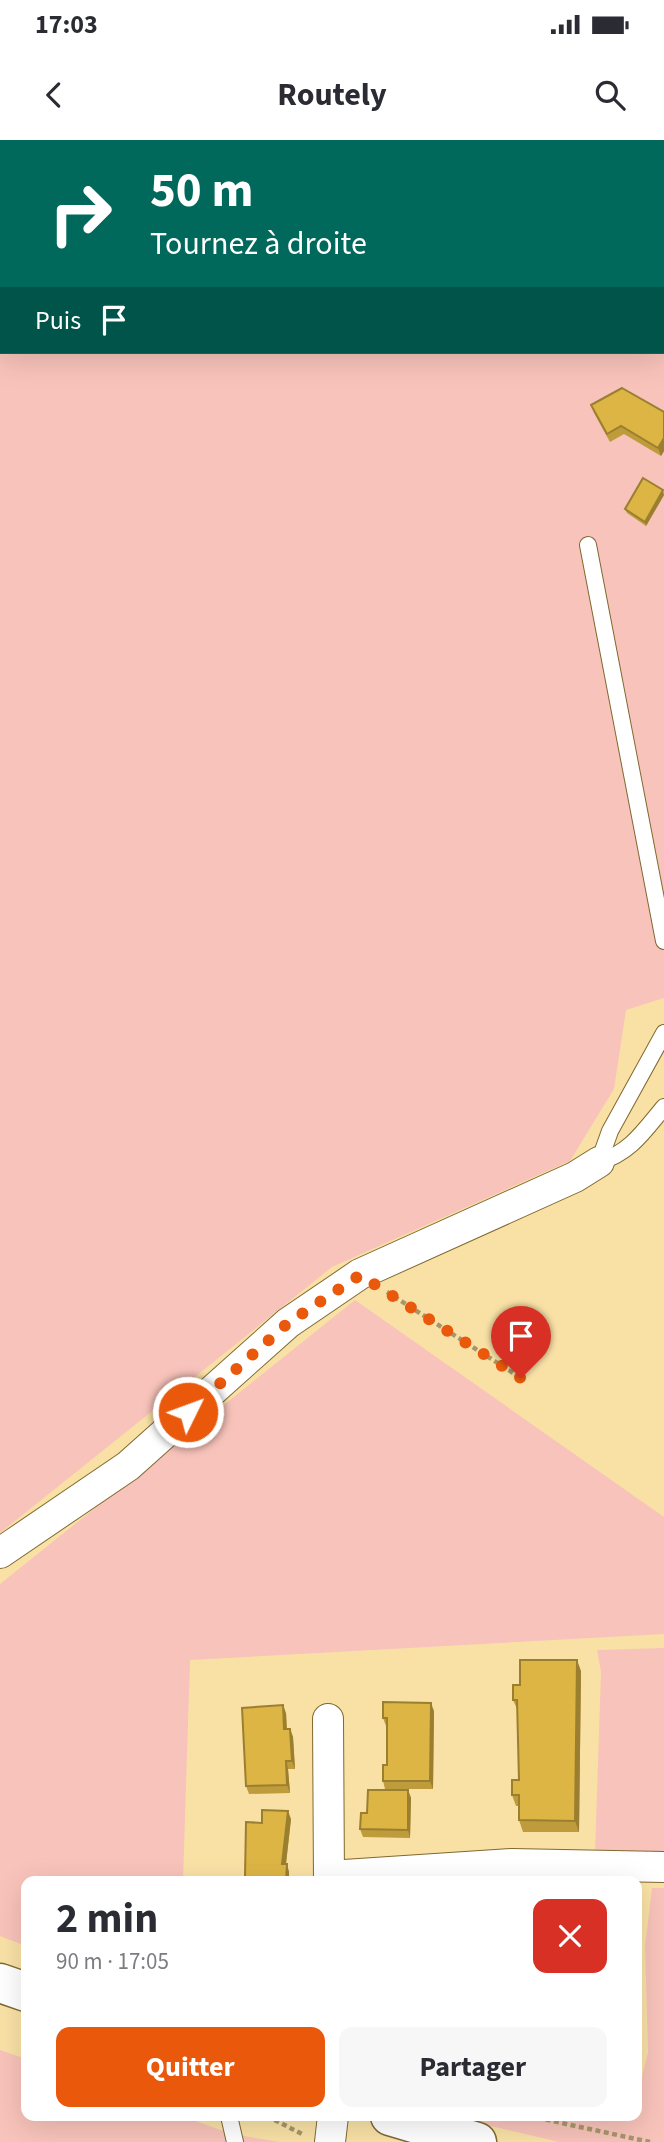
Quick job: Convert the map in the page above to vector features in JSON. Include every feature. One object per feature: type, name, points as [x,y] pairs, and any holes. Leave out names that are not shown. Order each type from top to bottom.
[{"type":"street","points":[[0,1553],[128,1466],[288,1323],[360,1275],[575,1177],[599,1162]]},
{"type":"street","points":[[328,1719],[329,1876]]},
{"type":"street","points":[[402,1876],[664,1867]]},
{"type":"street","points":[[0,1983],[21,1990]]},
{"type":"street","points":[[319,2139],[330,2121]]},
{"type":"street","points":[[407,2121],[477,2142]]},
{"type":"lane","points":[[588,545],[664,942]]},
{"type":"lane","points":[[599,1162],[610,1130],[664,1033]]},
{"type":"lane","points":[[599,1162],[619,1156],[636,1142],[664,1107]]},
{"type":"lane","points":[[230,2121],[235,2142]]},
{"type":"path","points":[[360,1275],[521,1378]]},
{"type":"path","points":[[278,2121],[319,2139]]},
{"type":"path","points":[[552,2121],[650,2142]]},
{"type":"shaded area","points":[[0,354],[664,354],[664,998],[626,1010],[614,1089],[570,1161],[332,1267],[0,1533]]},
{"type":"shaded area","points":[[355,1300],[664,1517],[664,1634],[190,1660],[183,1876],[21,1876],[21,1944],[0,1936],[0,1584]]},
{"type":"shaded area","points":[[664,1648],[664,1853],[595,1853],[601,1672],[597,1650]]},
{"type":"shaded area","points":[[652,1888],[664,1888],[664,2142],[559,2142],[470,2121],[642,2121],[642,2077],[648,2052],[645,1946]]},
{"type":"shaded area","points":[[0,2050],[21,2057],[21,2121],[196,2121],[232,2134],[280,2142],[0,2142]]},
{"type":"building","points":[[622,388],[664,412],[664,438],[658,448],[621,426],[607,434],[591,405]]},
{"type":"building","points":[[643,478],[663,490],[645,522],[625,509]]},
{"type":"building","points":[[520,1660],[577,1660],[575,1821],[519,1820],[519,1795],[512,1795],[512,1780],[519,1780],[517,1700],[513,1700],[513,1685],[520,1685]]},
{"type":"building","points":[[383,1702],[431,1703],[430,1781],[383,1781],[383,1765],[387,1765],[387,1718],[383,1718]]},
{"type":"building","points":[[283,1705],[284,1729],[290,1729],[292,1761],[286,1761],[287,1785],[246,1786],[242,1708]]},
{"type":"building","points":[[368,1790],[408,1790],[408,1830],[360,1829],[361,1813],[367,1813]]},
{"type":"building","points":[[262,1810],[288,1811],[282,1864],[287,1864],[286,1876],[245,1876],[246,1822],[262,1823]]},
{"type":"route","points":[[188,1412],[288,1323],[360,1275],[521,1378]]}]
